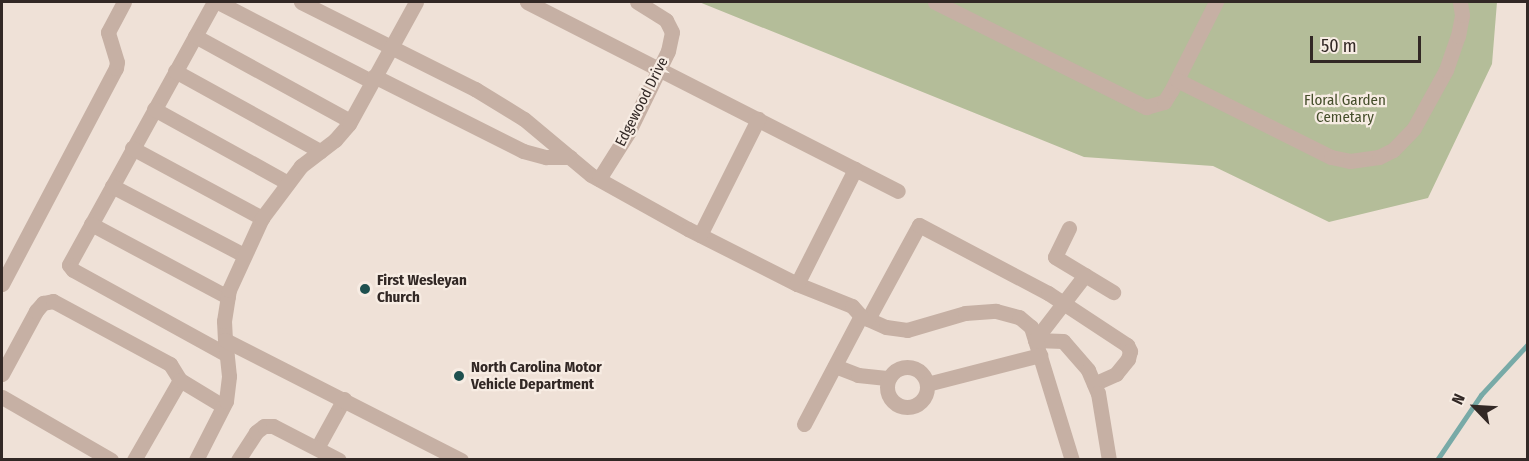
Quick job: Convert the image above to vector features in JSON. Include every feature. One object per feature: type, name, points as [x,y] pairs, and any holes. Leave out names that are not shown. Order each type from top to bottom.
[{"type":"lane","points":[[2,284],[116,68],[117,62],[108,32],[124,2]]},
{"type":"lane","points":[[461,459],[344,399],[225,347],[73,270],[69,265],[175,71],[216,2],[523,151],[546,157],[570,157]]},
{"type":"lane","points":[[301,2],[475,89],[524,119],[599,179],[700,235],[797,284],[852,306],[865,317],[886,327],[907,330],[965,313],[996,311],[1018,318],[1031,327],[1072,459]]},
{"type":"lane","points":[[196,459],[223,406],[230,376],[225,347],[224,321],[228,297],[244,255],[262,218],[301,166],[335,140],[350,121],[416,2]]},
{"type":"lane","points":[[527,2],[898,191]]},
{"type":"lane","name":"Edgewood Drive","points":[[599,179],[628,133],[668,51],[672,32],[666,20],[637,2]]},
{"type":"lane","points":[[936,2],[1146,107],[1164,102],[1216,2]]},
{"type":"lane","points":[[1177,80],[1330,157],[1350,161],[1379,157],[1393,150],[1414,128],[1446,70],[1458,36],[1462,15],[1460,2]]},
{"type":"lane","points":[[195,36],[350,121]]},
{"type":"lane","points":[[175,71],[320,152]]},
{"type":"lane","points":[[154,109],[288,183]]},
{"type":"lane","points":[[700,235],[758,119]]},
{"type":"lane","points":[[132,148],[262,218]]},
{"type":"lane","points":[[797,284],[855,168]]},
{"type":"lane","points":[[112,186],[244,255]]},
{"type":"lane","points":[[91,224],[228,297]]},
{"type":"lane","points":[[804,424],[835,366],[919,225],[1065,304],[1127,345],[1130,351],[1116,374],[1094,384]]},
{"type":"lane","points":[[1069,228],[1055,258],[1113,292]]},
{"type":"lane","points":[[1035,340],[1065,304],[1085,275]]},
{"type":"lane","points":[[2,374],[36,311],[43,303],[53,301],[170,364],[180,380],[223,406]]},
{"type":"lane","points":[[1035,340],[1063,341],[1088,370],[1094,384],[1109,459]]},
{"type":"lane","points":[[927,384],[1040,356]]},
{"type":"lane","points":[[835,366],[858,375],[889,378]]},
{"type":"lane","points":[[911,367],[922,373],[927,384],[925,397],[908,407],[895,403],[888,392],[889,378],[898,369],[911,367]]},
{"type":"lane","points":[[134,459],[180,380]]},
{"type":"lane","points":[[2,397],[111,459]]},
{"type":"lane","points":[[317,448],[344,399]]},
{"type":"lane","points":[[238,459],[256,432],[264,426],[273,426],[339,459]]},
{"type":"green space","name":"Floral Garden Cemetary","points":[[699,2],[1497,2],[1492,64],[1428,198],[1329,222],[1213,166],[1084,157]]},
{"type":"waterway","points":[[1437,460],[1481,395],[1528,344]]},
{"type":"place","name":"First Wesleyan Church","points":[[365,289]]},
{"type":"place","name":"North Carolina Motor Vehicle Department","points":[[459,376]]}]
